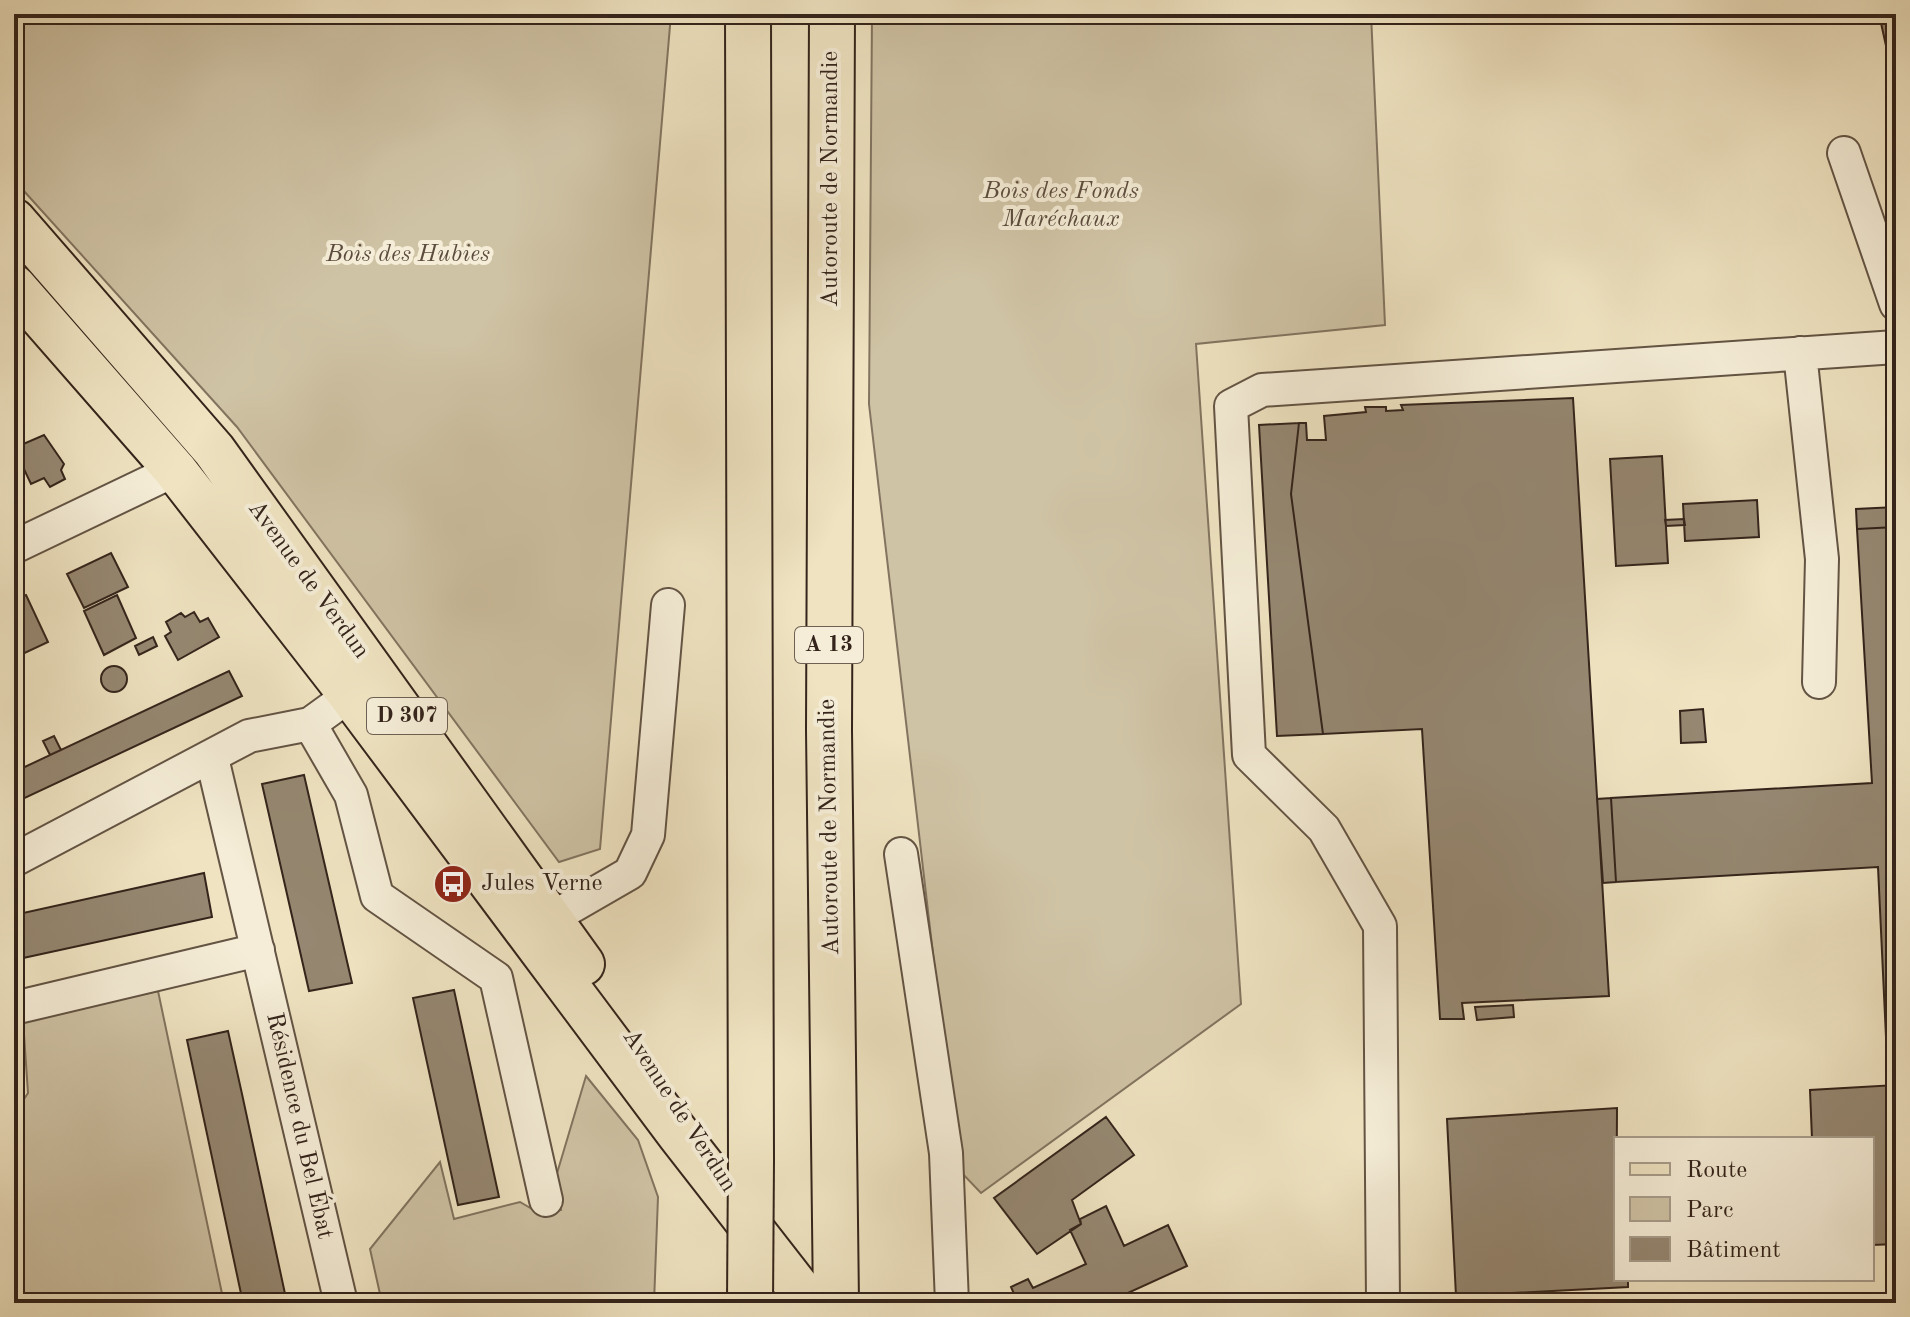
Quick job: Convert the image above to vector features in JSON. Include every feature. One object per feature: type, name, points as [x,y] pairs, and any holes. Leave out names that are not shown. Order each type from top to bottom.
[{"type":"highway","points":[[748,14],[750,1303]]},
{"type":"highway","name":"Autoroute de Normandie","points":[[827,1294],[832,14]]},
{"type":"main road","name":"Avenue de Verdun","points":[[14,220],[214,450],[552,918],[675,1101],[761,1240]]},
{"type":"main road","name":"Avenue de Verdun","points":[[14,286],[175,470],[350,695],[761,1240],[827,1294]]},
{"type":"street","points":[[1844,153],[1896,304]]},
{"type":"street","points":[[1383,1303],[1380,926],[1324,829],[1249,755],[1231,406],[1262,390],[1896,347]]},
{"type":"street","points":[[1800,353],[1822,559],[1819,682]]},
{"type":"street","points":[[14,547],[175,470]]},
{"type":"street","points":[[552,918],[630,873],[648,835],[668,605]]},
{"type":"street","points":[[14,860],[249,736],[310,724],[350,695]]},
{"type":"street","points":[[310,724],[351,795],[377,896],[496,978],[546,1200]]},
{"type":"street","name":"Résidence du Bel Ébat","points":[[212,758],[341,1303]]},
{"type":"street","points":[[901,854],[946,1153],[952,1303]]},
{"type":"street","points":[[14,1008],[258,950]]},
{"type":"green space","name":"Bois des Hubies","points":[[14,14],[671,14],[600,849],[559,862],[237,427],[14,180]]},
{"type":"green space","name":"Bois des Fonds Maréchaux","points":[[872,14],[1371,14],[1385,325],[1196,344],[1241,1004],[981,1193],[958,1169],[869,404]]},
{"type":"green space","points":[[158,991],[224,1303],[14,1303],[14,1114],[28,1093],[23,1020]]},
{"type":"green space","points":[[586,1076],[638,1140],[658,1197],[654,1303],[382,1303],[370,1249],[440,1162],[454,1219],[520,1202],[539,1213],[561,1210],[555,1180]]},
{"type":"building","points":[[1879,14],[1896,14],[1896,91]]},
{"type":"building","points":[[1573,398],[1609,996],[1462,1003],[1464,1019],[1440,1019],[1422,729],[1323,734],[1291,494],[1299,423],[1306,423],[1307,440],[1326,440],[1324,416],[1366,412],[1365,407],[1386,407],[1386,411],[1403,410],[1401,405]]},
{"type":"building","points":[[1299,423],[1291,494],[1323,734],[1277,736],[1259,425]]},
{"type":"building","points":[[44,435],[64,464],[61,470],[65,479],[50,487],[44,478],[31,484],[14,448]]},
{"type":"building","points":[[1662,456],[1668,563],[1616,566],[1610,459]]},
{"type":"building","points":[[1757,500],[1759,537],[1685,541],[1683,504]]},
{"type":"building","points":[[1896,507],[1896,527],[1857,529],[1856,509]]},
{"type":"building","points":[[1684,519],[1685,525],[1666,526],[1665,520]]},
{"type":"building","points":[[1896,527],[1896,1036],[1886,1037],[1878,867],[1616,882],[1611,798],[1872,783],[1857,529]]},
{"type":"building","points":[[111,553],[128,587],[84,608],[67,574]]},
{"type":"building","points":[[26,595],[48,642],[14,658],[14,600]]},
{"type":"building","points":[[117,595],[136,638],[104,655],[84,611]]},
{"type":"building","points":[[194,612],[200,622],[208,618],[219,637],[178,660],[165,636],[171,632],[166,622],[181,613],[185,617]]},
{"type":"building","points":[[153,637],[157,646],[139,655],[135,646]]},
{"type":"building","points":[[114,666],[123,670],[127,679],[123,688],[114,692],[105,688],[101,679],[105,670]]},
{"type":"building","points":[[229,671],[242,696],[14,803],[14,772]]},
{"type":"building","points":[[1703,709],[1706,742],[1681,743],[1680,711]]},
{"type":"building","points":[[54,736],[61,750],[50,755],[43,741]]},
{"type":"building","points":[[304,775],[352,983],[309,991],[262,784]]},
{"type":"building","points":[[1611,798],[1616,882],[1603,883],[1597,799]]},
{"type":"building","points":[[204,873],[212,917],[14,960],[14,915]]},
{"type":"building","points":[[454,990],[499,1197],[458,1205],[413,998]]},
{"type":"building","points":[[1513,1005],[1514,1017],[1477,1020],[1475,1007]]},
{"type":"building","points":[[228,1031],[287,1303],[243,1303],[187,1040]]},
{"type":"building","points":[[1896,1085],[1896,1244],[1874,1245],[1874,1137],[1812,1137],[1810,1090]]},
{"type":"building","points":[[1617,1108],[1617,1137],[1614,1137],[1614,1281],[1628,1281],[1628,1287],[1456,1296],[1447,1119]]},
{"type":"building","points":[[1106,1117],[1134,1155],[1072,1200],[1081,1224],[1037,1254],[994,1198]]},
{"type":"building","points":[[1106,1206],[1124,1246],[1168,1225],[1187,1266],[1106,1303],[1018,1303],[1011,1287],[1028,1279],[1033,1288],[1086,1264],[1070,1230],[1081,1224],[1080,1219]]},
{"type":"building","points":[[1493,1294],[1494,1303],[1479,1303],[1479,1295]]},
{"type":"place","name":"Jules Verne","points":[[453,884]]}]
